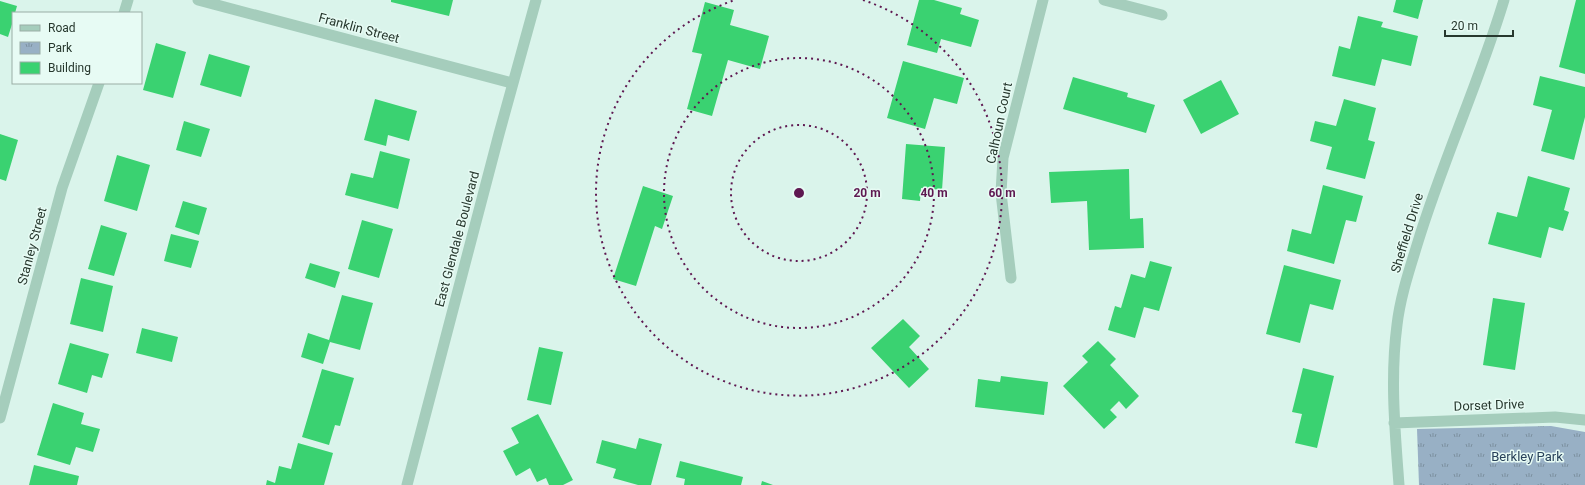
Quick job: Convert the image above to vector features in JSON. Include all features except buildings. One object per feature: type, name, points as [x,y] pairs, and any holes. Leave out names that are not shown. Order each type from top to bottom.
[{"type":"street","points":[[124,12],[128,0]]},
{"type":"street","name":"Franklin Street","points":[[198,0],[512,83]]},
{"type":"street","name":"East Glendale Boulevard","points":[[407,485],[512,83],[536,0]]},
{"type":"street","name":"Calhoun Court","points":[[1011,278],[1001,193],[1003,158],[1043,0]]},
{"type":"street","points":[[1104,0],[1162,15]]},
{"type":"street","name":"Sheffield Drive","points":[[1399,485],[1394,423],[1393,374],[1397,323],[1408,274],[1440,176],[1493,37],[1504,0]]},
{"type":"street","name":"Stanley Street","points":[[0,418],[62,188],[99,84]]},
{"type":"street","name":"Dorset Drive","points":[[1394,423],[1555,417],[1585,420]]},
{"type":"green space","name":"Berkley Park","points":[[1551,426],[1585,432],[1585,485],[1419,485],[1417,429]]}]
